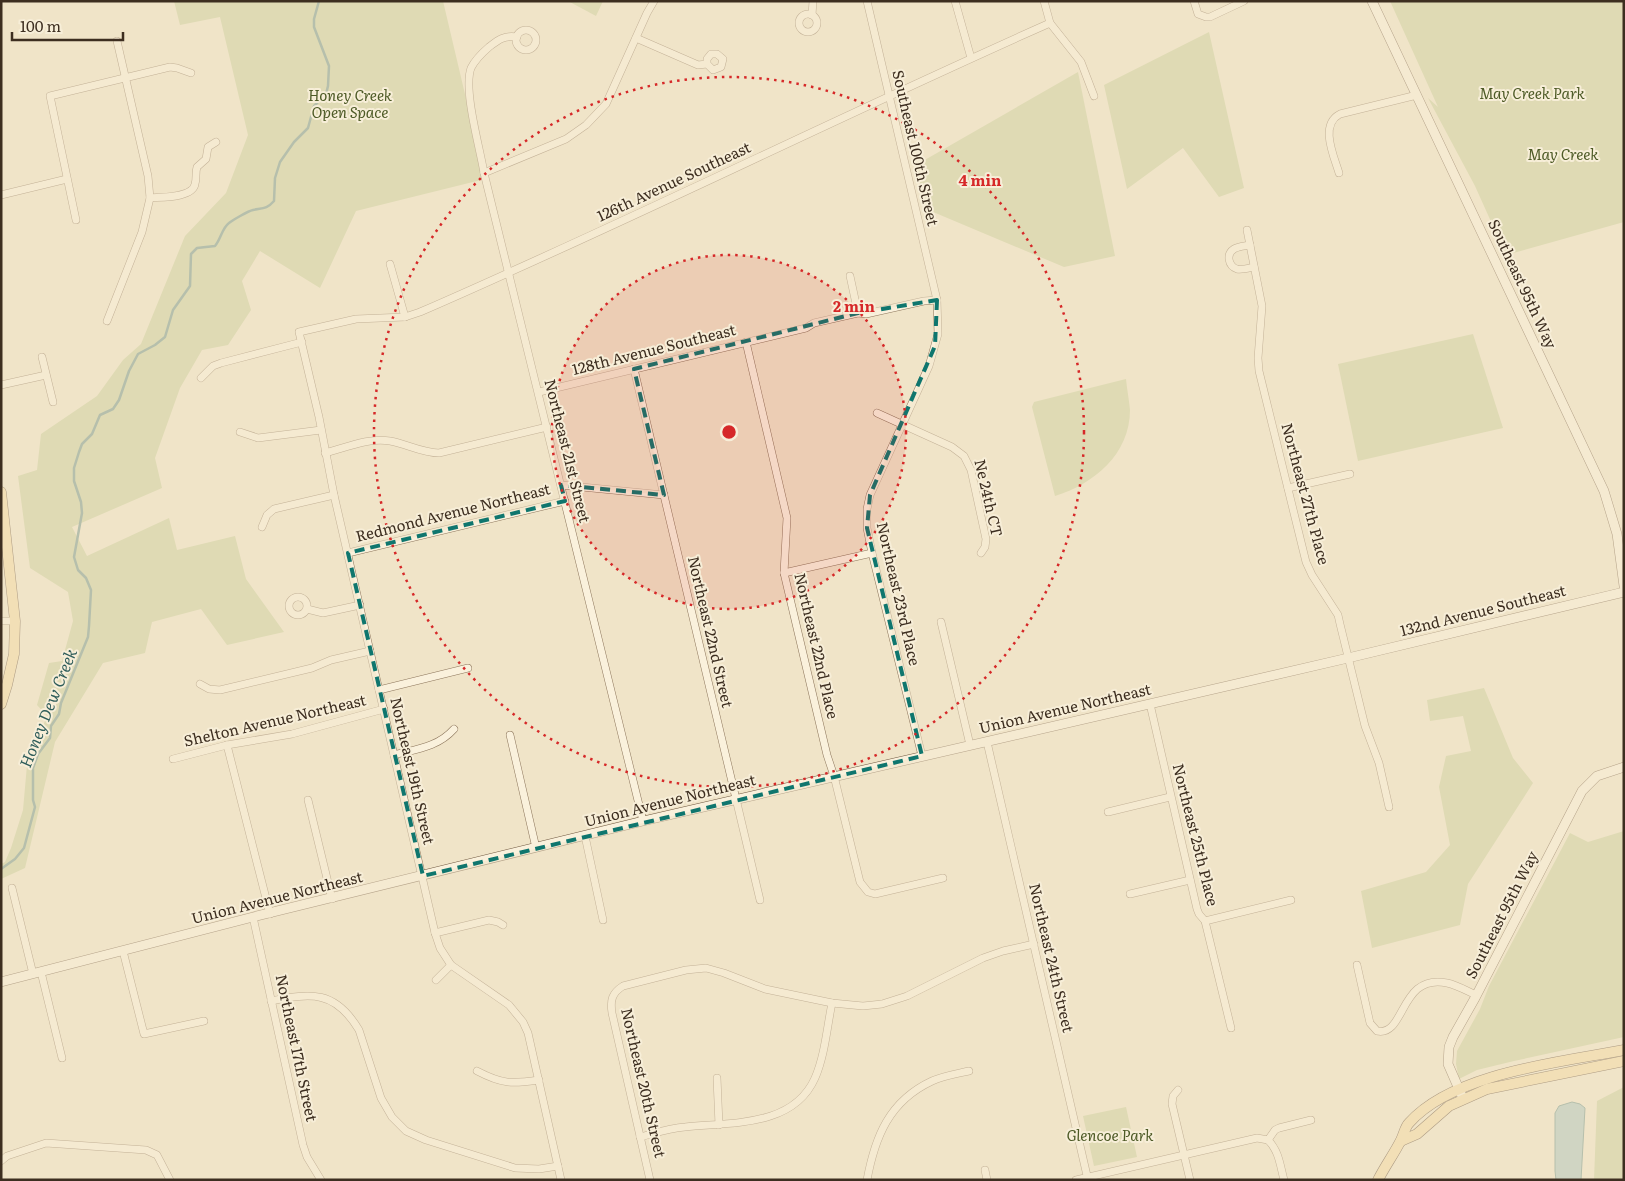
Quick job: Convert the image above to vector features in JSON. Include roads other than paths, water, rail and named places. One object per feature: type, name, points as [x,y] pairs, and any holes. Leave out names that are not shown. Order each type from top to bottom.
[{"type":"main road","points":[[1,492],[15,621],[14,654],[1,704]]},
{"type":"main road","points":[[1401,1141],[1417,1134],[1461,1094],[1510,1072],[1624,1050]]},
{"type":"main road","points":[[1378,1180],[1401,1141],[1408,1124],[1445,1095],[1461,1094],[1624,1061]]},
{"type":"street","points":[[484,172],[566,138],[586,126],[606,104],[647,12],[654,1]]},
{"type":"street","points":[[812,15],[813,1]]},
{"type":"street","name":"Southeast 100th Street","points":[[867,1],[888,98],[938,300]]},
{"type":"street","points":[[955,1],[971,58]]},
{"type":"street","points":[[1044,1],[1050,24],[1081,62],[1094,96]]},
{"type":"street","points":[[1194,1],[1198,14],[1206,17],[1210,17],[1244,1]]},
{"type":"street","name":"Southeast 95th Way","points":[[1372,1],[1604,491],[1617,534],[1624,586]]},
{"type":"street","name":"126th Avenue Southeast","points":[[299,332],[356,319],[405,317],[510,273],[971,58],[1050,24]]},
{"type":"street","name":"Northeast 21st Street","points":[[517,37],[506,36],[483,52],[472,68],[469,86],[484,172],[643,821]]},
{"type":"street","points":[[636,38],[698,65],[707,64]]},
{"type":"street","points":[[107,321],[142,232],[150,198],[148,176],[116,41]]},
{"type":"street","points":[[76,220],[50,96],[170,68],[177,68],[191,73]]},
{"type":"street","points":[[1339,173],[1329,136],[1331,120],[1340,114],[1417,95]]},
{"type":"street","points":[[150,198],[179,196],[191,191],[196,184],[197,168],[206,159],[208,147],[216,142]]},
{"type":"street","points":[[1,195],[67,179]]},
{"type":"street","name":"Northeast 27th Place","points":[[1247,230],[1262,306],[1258,364],[1306,562],[1312,575],[1338,615],[1365,726],[1379,762],[1389,807]]},
{"type":"street","points":[[1250,245],[1234,248],[1230,253],[1229,260],[1232,266],[1239,269],[1254,266]]},
{"type":"street","points":[[390,264],[405,317]]},
{"type":"street","points":[[850,276],[858,313]]},
{"type":"street","name":"128th Avenue Southeast","points":[[539,392],[858,313],[866,314],[924,301],[938,300]]},
{"type":"street","name":"Northeast 23rd Place","points":[[922,756],[872,553],[867,528],[867,509],[870,495],[929,366],[935,346],[939,318],[938,300]]},
{"type":"street","name":"Northeast 19th Street","points":[[299,332],[334,495],[435,933],[440,948],[451,965],[509,1005],[517,1013],[528,1033],[561,1180]]},
{"type":"street","points":[[201,378],[213,366],[221,363],[302,342]]},
{"type":"street","name":"Northeast 22nd Place","points":[[746,342],[787,518],[784,573],[827,755],[860,882],[868,892],[883,894],[943,878]]},
{"type":"street","points":[[42,357],[53,402]]},
{"type":"street","name":"Northeast 22nd Street","points":[[634,369],[760,900]]},
{"type":"street","points":[[1,386],[46,375]]},
{"type":"street","name":"Ne 24th CT","points":[[877,413],[952,447],[964,456],[971,470],[986,538],[985,547],[981,553]]},
{"type":"street","points":[[325,453],[366,442],[384,440],[431,453],[439,453],[547,427]]},
{"type":"street","points":[[240,432],[258,438],[321,430]]},
{"type":"street","points":[[1288,488],[1350,474]]},
{"type":"street","name":"Redmond Avenue Northeast","points":[[561,484],[664,495]]},
{"type":"street","points":[[262,526],[267,515],[274,509],[334,495]]},
{"type":"street","name":"Redmond Avenue Northeast","points":[[348,553],[565,500]]},
{"type":"street","points":[[784,573],[872,553]]},
{"type":"street","name":"132nd Avenue Southeast","points":[[1348,658],[1624,592]]},
{"type":"street","points":[[307,609],[322,613],[360,605]]},
{"type":"street","points":[[1,622],[15,621]]},
{"type":"street","points":[[941,622],[970,746]]},
{"type":"street","points":[[200,684],[209,689],[220,690],[312,668],[331,660],[370,651]]},
{"type":"street","name":"Union Avenue Northeast","points":[[1,982],[253,917],[643,821],[1348,658]]},
{"type":"street","name":"Shelton Avenue Northeast","points":[[379,690],[468,668]]},
{"type":"street","name":"Northeast 25th Place","points":[[1150,704],[1197,909],[1205,921],[1231,1028]]},
{"type":"street","name":"Shelton Avenue Northeast","points":[[173,759],[227,745],[292,734],[384,709]]},
{"type":"street","points":[[394,755],[433,745],[454,729]]},
{"type":"street","points":[[510,735],[536,848]]},
{"type":"street","name":"Northeast 24th Street","points":[[987,742],[1088,1178]]},
{"type":"street","points":[[227,745],[270,914]]},
{"type":"street","name":"Southeast 95th Way","points":[[1461,1094],[1449,1069],[1449,1047],[1453,1037],[1582,791],[1597,776],[1624,767]]},
{"type":"street","points":[[1108,812],[1170,796]]},
{"type":"street","points":[[308,800],[332,899]]},
{"type":"street","points":[[585,836],[603,920]]},
{"type":"street","points":[[1130,894],[1190,880]]},
{"type":"street","points":[[12,888],[62,1058]]},
{"type":"street","points":[[1205,921],[1291,900]]},
{"type":"street","name":"Northeast 17th Street","points":[[253,917],[303,1145],[307,1157],[321,1180]]},
{"type":"street","points":[[435,933],[489,920],[503,925]]},
{"type":"street","points":[[640,1136],[683,1127],[756,1120],[785,1109],[802,1097],[814,1079],[819,1067],[832,1003],[862,1006],[892,1001],[921,990],[983,958],[1034,944]]},
{"type":"street","points":[[123,951],[144,1034],[204,1021]]},
{"type":"street","points":[[436,980],[451,965]]},
{"type":"street","points":[[1357,965],[1370,1023],[1377,1031],[1385,1032],[1393,1026],[1410,995],[1416,988],[1421,986],[1437,982],[1449,983],[1476,995]]},
{"type":"street","name":"Northeast 20th Street","points":[[650,1180],[612,1013],[613,993],[623,986],[686,970],[706,968],[765,989],[832,1003]]},
{"type":"street","points":[[271,1001],[307,995],[324,998],[340,1007],[353,1021],[358,1030],[381,1098],[398,1124],[406,1131],[426,1140],[515,1168],[539,1169],[558,1166]]},
{"type":"street","points":[[477,1071],[500,1082],[520,1083],[539,1080]]},
{"type":"street","points":[[867,1180],[871,1158],[880,1130],[898,1105],[920,1087],[933,1081],[968,1071]]},
{"type":"street","points":[[717,1078],[719,1125]]},
{"type":"street","points":[[1178,1090],[1173,1096],[1172,1104],[1190,1180]]},
{"type":"street","points":[[1268,1140],[1275,1130],[1279,1128],[1311,1120]]},
{"type":"street","points":[[1076,1180],[1257,1138],[1268,1140],[1274,1146],[1278,1153],[1284,1180]]},
{"type":"street","points":[[1,1161],[7,1156],[46,1143],[146,1150],[157,1155],[170,1180]]},
{"type":"street","points":[[985,1170],[987,1180]]},
{"type":"water","points":[[1572,1102],[1580,1104],[1585,1108],[1581,1180],[1556,1180],[1555,1113],[1559,1106]]},
{"type":"waterway","name":"Honey Dew Creek","points":[[1,869],[15,859],[24,848],[35,807],[33,800],[33,768],[38,754],[50,738],[51,726],[59,714],[61,703],[88,637],[91,590],[86,578],[78,570],[74,557],[82,513],[81,502],[74,481],[74,468],[79,452],[82,444],[92,434],[100,415],[113,409],[119,400],[129,371],[138,354],[165,337],[173,310],[190,286],[191,254],[197,248],[215,246],[229,223],[251,211],[267,207],[274,201],[275,178],[280,162],[294,142],[308,128],[314,106],[326,94],[328,86],[329,66],[314,27],[314,19],[319,1]]},
{"type":"park label","name":"May Creek Park","points":[[1532,94]]},
{"type":"park label","name":"Honey Creek Open Space","points":[[350,104]]},
{"type":"park label","name":"May Creek","points":[[1563,155]]},
{"type":"park label","name":"Glencoe Park","points":[[1110,1136]]}]
